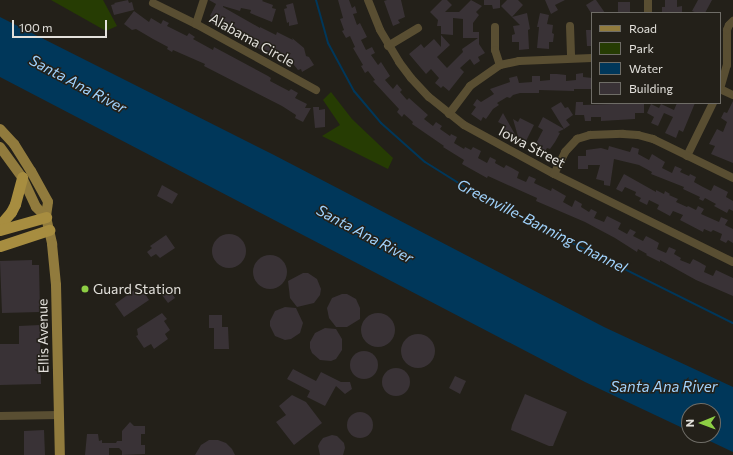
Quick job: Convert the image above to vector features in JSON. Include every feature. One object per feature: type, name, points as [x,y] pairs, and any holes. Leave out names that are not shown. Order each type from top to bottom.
[{"type":"highway","points":[[0,225],[11,212],[18,198],[22,177]]},
{"type":"highway","points":[[0,230],[46,218]]},
{"type":"highway","points":[[0,246],[49,230]]},
{"type":"main road","points":[[0,129],[14,144],[32,171],[48,202],[46,218]]},
{"type":"main road","points":[[0,147],[22,177],[36,207],[46,218]]},
{"type":"main road","name":"Ellis Avenue","points":[[46,218],[56,279],[60,455]]},
{"type":"street","points":[[196,24],[204,0]]},
{"type":"street","name":"Iowa Street","points":[[368,0],[376,22],[388,46],[411,78],[449,114],[479,134],[554,174],[733,262]]},
{"type":"street","points":[[648,0],[648,12]]},
{"type":"street","name":"Alabama Circle","points":[[153,3],[196,24],[316,90]]},
{"type":"street","points":[[721,86],[727,65],[726,36],[731,23]]},
{"type":"street","points":[[570,26],[571,58]]},
{"type":"street","points":[[495,27],[496,50],[500,65]]},
{"type":"street","points":[[388,46],[418,28]]},
{"type":"street","points":[[449,114],[470,86],[500,65],[519,61],[591,58]]},
{"type":"street","points":[[721,89],[733,95]]},
{"type":"street","points":[[687,156],[713,104]]},
{"type":"street","points":[[554,174],[570,145],[577,139],[590,135],[638,135],[653,139],[733,178]]},
{"type":"street","points":[[0,416],[59,415]]},
{"type":"green space","points":[[51,0],[103,0],[117,26],[106,31]]},
{"type":"green space","points":[[331,92],[352,119],[393,158],[388,169],[322,136],[340,125],[323,100]]},
{"type":"water","name":"Santa Ana River","points":[[0,17],[274,155],[604,327],[733,387],[733,452],[714,443],[721,443],[721,403],[681,403],[681,427],[585,382],[0,77]]},
{"type":"building","points":[[128,0],[129,3],[132,2],[134,10],[114,15],[111,5]]},
{"type":"building","points":[[209,0],[263,0],[262,1],[273,5],[272,8],[276,9],[272,22],[250,13],[251,10],[241,8],[240,11],[223,7],[260,28],[276,35],[277,32],[293,40],[292,38],[304,48],[306,56],[309,57],[314,65],[302,72],[301,69],[298,70],[289,59],[286,60],[277,53],[276,55],[262,48],[261,50],[254,46],[255,44],[224,27],[223,29],[214,25],[211,22],[213,18],[210,16],[216,4]]},
{"type":"building","points":[[338,0],[349,0],[352,8],[355,6],[357,13],[353,14],[357,25],[360,23],[367,37],[361,40],[366,50],[372,47],[375,53],[371,55],[378,65],[381,62],[390,76],[385,80],[393,89],[397,84],[402,90],[400,92],[407,100],[409,98],[428,115],[424,119],[433,126],[436,122],[442,126],[440,129],[450,136],[451,134],[457,137],[454,143],[464,149],[465,147],[471,150],[473,147],[481,151],[478,158],[487,163],[490,157],[496,160],[495,163],[504,168],[506,165],[512,168],[519,172],[517,178],[526,182],[529,176],[536,179],[534,183],[551,191],[552,188],[566,196],[563,202],[572,207],[575,200],[582,204],[581,207],[589,212],[591,209],[597,212],[594,218],[604,222],[607,216],[621,223],[618,229],[627,234],[630,229],[636,232],[633,236],[643,241],[646,236],[652,239],[659,243],[657,249],[666,253],[669,247],[676,250],[674,254],[681,258],[680,260],[690,264],[693,259],[706,266],[704,272],[713,276],[716,270],[733,278],[733,296],[696,280],[660,260],[660,262],[646,255],[647,254],[638,249],[637,252],[585,222],[536,201],[537,198],[488,176],[487,178],[462,164],[464,160],[443,147],[444,146],[412,124],[413,122],[404,114],[402,117],[397,112],[399,109],[373,81],[375,80],[368,71],[365,73],[361,66],[363,65],[353,48],[355,47],[350,36],[346,38],[342,31],[344,30],[340,19],[343,18]]},
{"type":"building","points":[[401,0],[405,17],[398,20],[400,23],[393,26],[384,1]]},
{"type":"building","points":[[442,0],[447,0],[452,5],[445,12],[459,12],[471,0],[482,6],[476,12],[479,15],[473,23],[473,32],[479,32],[479,44],[485,53],[478,57],[480,61],[474,65],[470,59],[460,68],[464,72],[449,91],[443,86],[441,88],[435,83],[439,78],[431,69],[426,74],[409,54],[421,44],[424,48],[434,39],[441,47],[441,35],[450,45],[437,57],[447,68],[463,52],[462,49],[478,38],[463,38],[463,19],[453,18],[453,35],[441,34],[441,26],[437,26],[438,20],[430,12]]},
{"type":"building","points":[[484,0],[500,0],[500,8],[493,9],[492,5],[484,5]]},
{"type":"building","points":[[507,0],[518,0],[523,5],[512,17],[501,6]]},
{"type":"building","points":[[545,0],[565,0],[555,5],[558,10],[551,14]]},
{"type":"building","points":[[596,0],[604,12],[591,13],[586,5]]},
{"type":"building","points":[[665,0],[677,0],[677,7],[682,6],[682,12],[662,12],[662,7],[665,7]]},
{"type":"building","points":[[698,0],[712,0],[706,12],[692,11]]},
{"type":"building","points":[[618,2],[630,2],[630,12],[618,12]]},
{"type":"building","points":[[293,3],[298,24],[289,26],[284,9],[287,8],[286,5]]},
{"type":"building","points":[[134,11],[149,22],[151,18],[161,24],[163,20],[169,23],[167,26],[187,36],[189,33],[195,37],[193,39],[213,50],[214,47],[268,76],[271,78],[270,81],[289,91],[291,89],[298,93],[295,98],[307,104],[305,108],[311,108],[303,122],[295,118],[296,115],[282,106],[204,66],[205,64],[173,50],[172,52],[167,49],[168,47],[136,29],[132,30],[124,24]]},
{"type":"building","points":[[527,13],[530,29],[528,30],[529,49],[519,50],[519,42],[512,42],[512,35],[515,34],[513,26],[520,25],[512,17]]},
{"type":"building","points":[[540,13],[549,15],[547,24],[553,25],[553,42],[549,42],[549,49],[537,48],[539,27],[537,27]]},
{"type":"building","points":[[586,30],[591,30],[591,46],[587,46]]},
{"type":"building","points":[[583,73],[583,77],[591,78],[591,89],[574,89],[574,91],[539,90],[539,93],[520,93],[513,95],[510,98],[507,97],[497,103],[499,105],[493,109],[486,119],[483,117],[481,121],[471,114],[476,107],[473,105],[477,99],[481,102],[494,94],[490,89],[510,82],[509,78],[517,76],[519,83],[532,82],[532,76],[540,76],[540,81],[550,80],[550,74],[557,74],[566,75],[566,81],[576,80],[576,74]]},
{"type":"building","points":[[733,101],[733,163],[711,154],[715,146],[709,144],[717,129],[723,132],[727,122],[721,118],[724,112],[727,113]]},
{"type":"building","points":[[561,102],[565,108],[568,107],[573,115],[566,120],[570,125],[564,129],[551,108]]},
{"type":"building","points":[[576,102],[583,102],[583,105],[644,104],[644,113],[635,113],[635,119],[601,121],[601,117],[591,117],[591,121],[585,121],[584,115],[575,115]]},
{"type":"building","points":[[651,104],[659,108],[661,104],[674,110],[677,104],[695,104],[683,132],[679,130],[676,138],[665,133],[673,117],[664,113],[658,126],[651,123],[654,117],[647,113]]},
{"type":"building","points":[[313,107],[319,107],[319,110],[325,109],[325,127],[315,128]]},
{"type":"building","points":[[503,113],[518,139],[503,132],[506,126],[498,122]]},
{"type":"building","points":[[543,117],[564,129],[558,132],[560,133],[555,142],[550,149],[547,148],[543,155],[533,149],[543,130],[538,127]]},
{"type":"building","points":[[520,118],[534,125],[525,143],[519,140],[513,119],[518,122]]},
{"type":"building","points":[[609,146],[630,152],[632,147],[639,149],[638,154],[649,160],[652,154],[665,162],[662,168],[672,173],[675,166],[682,169],[680,172],[696,177],[694,182],[711,191],[714,185],[728,192],[726,197],[733,201],[733,211],[729,209],[727,213],[714,206],[716,204],[705,198],[703,201],[699,199],[700,197],[683,189],[684,187],[651,174],[652,172],[639,165],[614,159],[610,186],[604,185],[604,181],[596,179],[600,165],[588,165],[588,169],[578,169],[578,156],[586,156],[586,150],[601,148],[608,150]]},
{"type":"building","points":[[624,174],[656,192],[656,190],[664,194],[665,191],[670,194],[669,195],[678,199],[676,202],[687,207],[688,206],[696,210],[698,206],[704,209],[701,214],[719,222],[721,217],[728,220],[725,225],[733,229],[733,243],[728,240],[726,243],[720,240],[722,234],[713,230],[711,232],[704,229],[703,232],[680,220],[683,215],[673,211],[670,216],[657,209],[659,205],[649,200],[647,205],[639,201],[641,198],[635,195],[636,192],[625,187],[622,192],[616,189]]},
{"type":"building","points":[[162,185],[178,194],[172,204],[157,196]]},
{"type":"building","points":[[229,234],[241,239],[246,251],[241,263],[229,268],[217,263],[212,251],[217,239]]},
{"type":"building","points":[[166,235],[175,248],[160,258],[156,254],[151,257],[147,252],[152,248],[150,246]]},
{"type":"building","points":[[270,255],[282,260],[287,272],[282,284],[270,289],[258,284],[253,272],[258,260]]},
{"type":"building","points":[[32,260],[32,265],[39,265],[40,312],[2,313],[0,261]]},
{"type":"building","points":[[303,273],[308,273],[317,279],[321,289],[320,295],[314,303],[297,307],[290,298],[288,281]]},
{"type":"building","points":[[140,286],[149,300],[124,317],[115,304]]},
{"type":"building","points":[[167,286],[175,298],[168,303],[159,291]]},
{"type":"building","points":[[342,294],[347,294],[356,299],[360,308],[360,319],[347,327],[336,327],[329,318],[327,308],[332,298]]},
{"type":"building","points":[[285,307],[296,308],[303,323],[300,333],[291,339],[285,340],[275,336],[270,326],[270,321],[275,311]]},
{"type":"building","points":[[162,313],[167,319],[164,321],[170,330],[165,334],[168,339],[154,349],[151,344],[144,348],[136,336],[138,335],[137,329]]},
{"type":"building","points":[[378,313],[390,318],[395,330],[390,342],[378,347],[366,342],[361,330],[366,318]]},
{"type":"building","points":[[209,315],[222,315],[222,327],[228,327],[229,349],[214,349],[214,328],[209,328]]},
{"type":"building","points":[[40,325],[41,384],[0,385],[0,344],[19,344],[19,326]]},
{"type":"building","points":[[325,328],[336,329],[342,339],[342,350],[336,359],[331,361],[320,360],[312,353],[310,348],[310,342],[315,333]]},
{"type":"building","points":[[418,334],[430,339],[435,351],[430,363],[418,368],[406,363],[401,351],[406,339]]},
{"type":"building","points":[[364,351],[374,355],[378,365],[374,375],[364,379],[354,375],[350,365],[354,355]]},
{"type":"building","points":[[396,368],[406,372],[410,382],[406,392],[396,396],[386,392],[382,382],[386,372]]},
{"type":"building","points":[[293,369],[316,381],[321,372],[341,382],[350,382],[352,389],[345,394],[336,386],[325,406],[307,397],[310,391],[287,379]]},
{"type":"building","points":[[455,376],[466,381],[460,394],[449,388]]},
{"type":"building","points":[[525,394],[567,412],[553,446],[549,446],[511,430]]},
{"type":"building","points":[[292,395],[306,402],[322,423],[294,445],[276,422],[286,415],[279,406]]},
{"type":"building","points":[[360,412],[369,416],[373,425],[369,434],[360,438],[351,434],[347,425],[351,416]]},
{"type":"building","points":[[130,422],[134,426],[145,426],[145,434],[141,434],[141,445],[145,445],[145,454],[122,455],[122,451],[119,448],[109,448],[109,455],[85,455],[87,434],[98,434],[99,441],[102,440],[102,443],[116,443],[117,441],[122,441],[122,431]]},
{"type":"building","points":[[44,430],[45,455],[24,455],[24,431]]},
{"type":"building","points":[[332,435],[337,436],[344,443],[345,448],[343,455],[320,455],[318,446],[320,442],[323,438]]},
{"type":"building","points":[[209,440],[218,440],[226,443],[235,455],[195,455],[201,445]]},
{"type":"waterway","name":"Greenville-Banning Channel","points":[[316,0],[328,43],[354,91],[381,123],[425,162],[484,199],[733,323]]},
{"type":"place","name":"Guard Station","points":[[85,289]]}]
